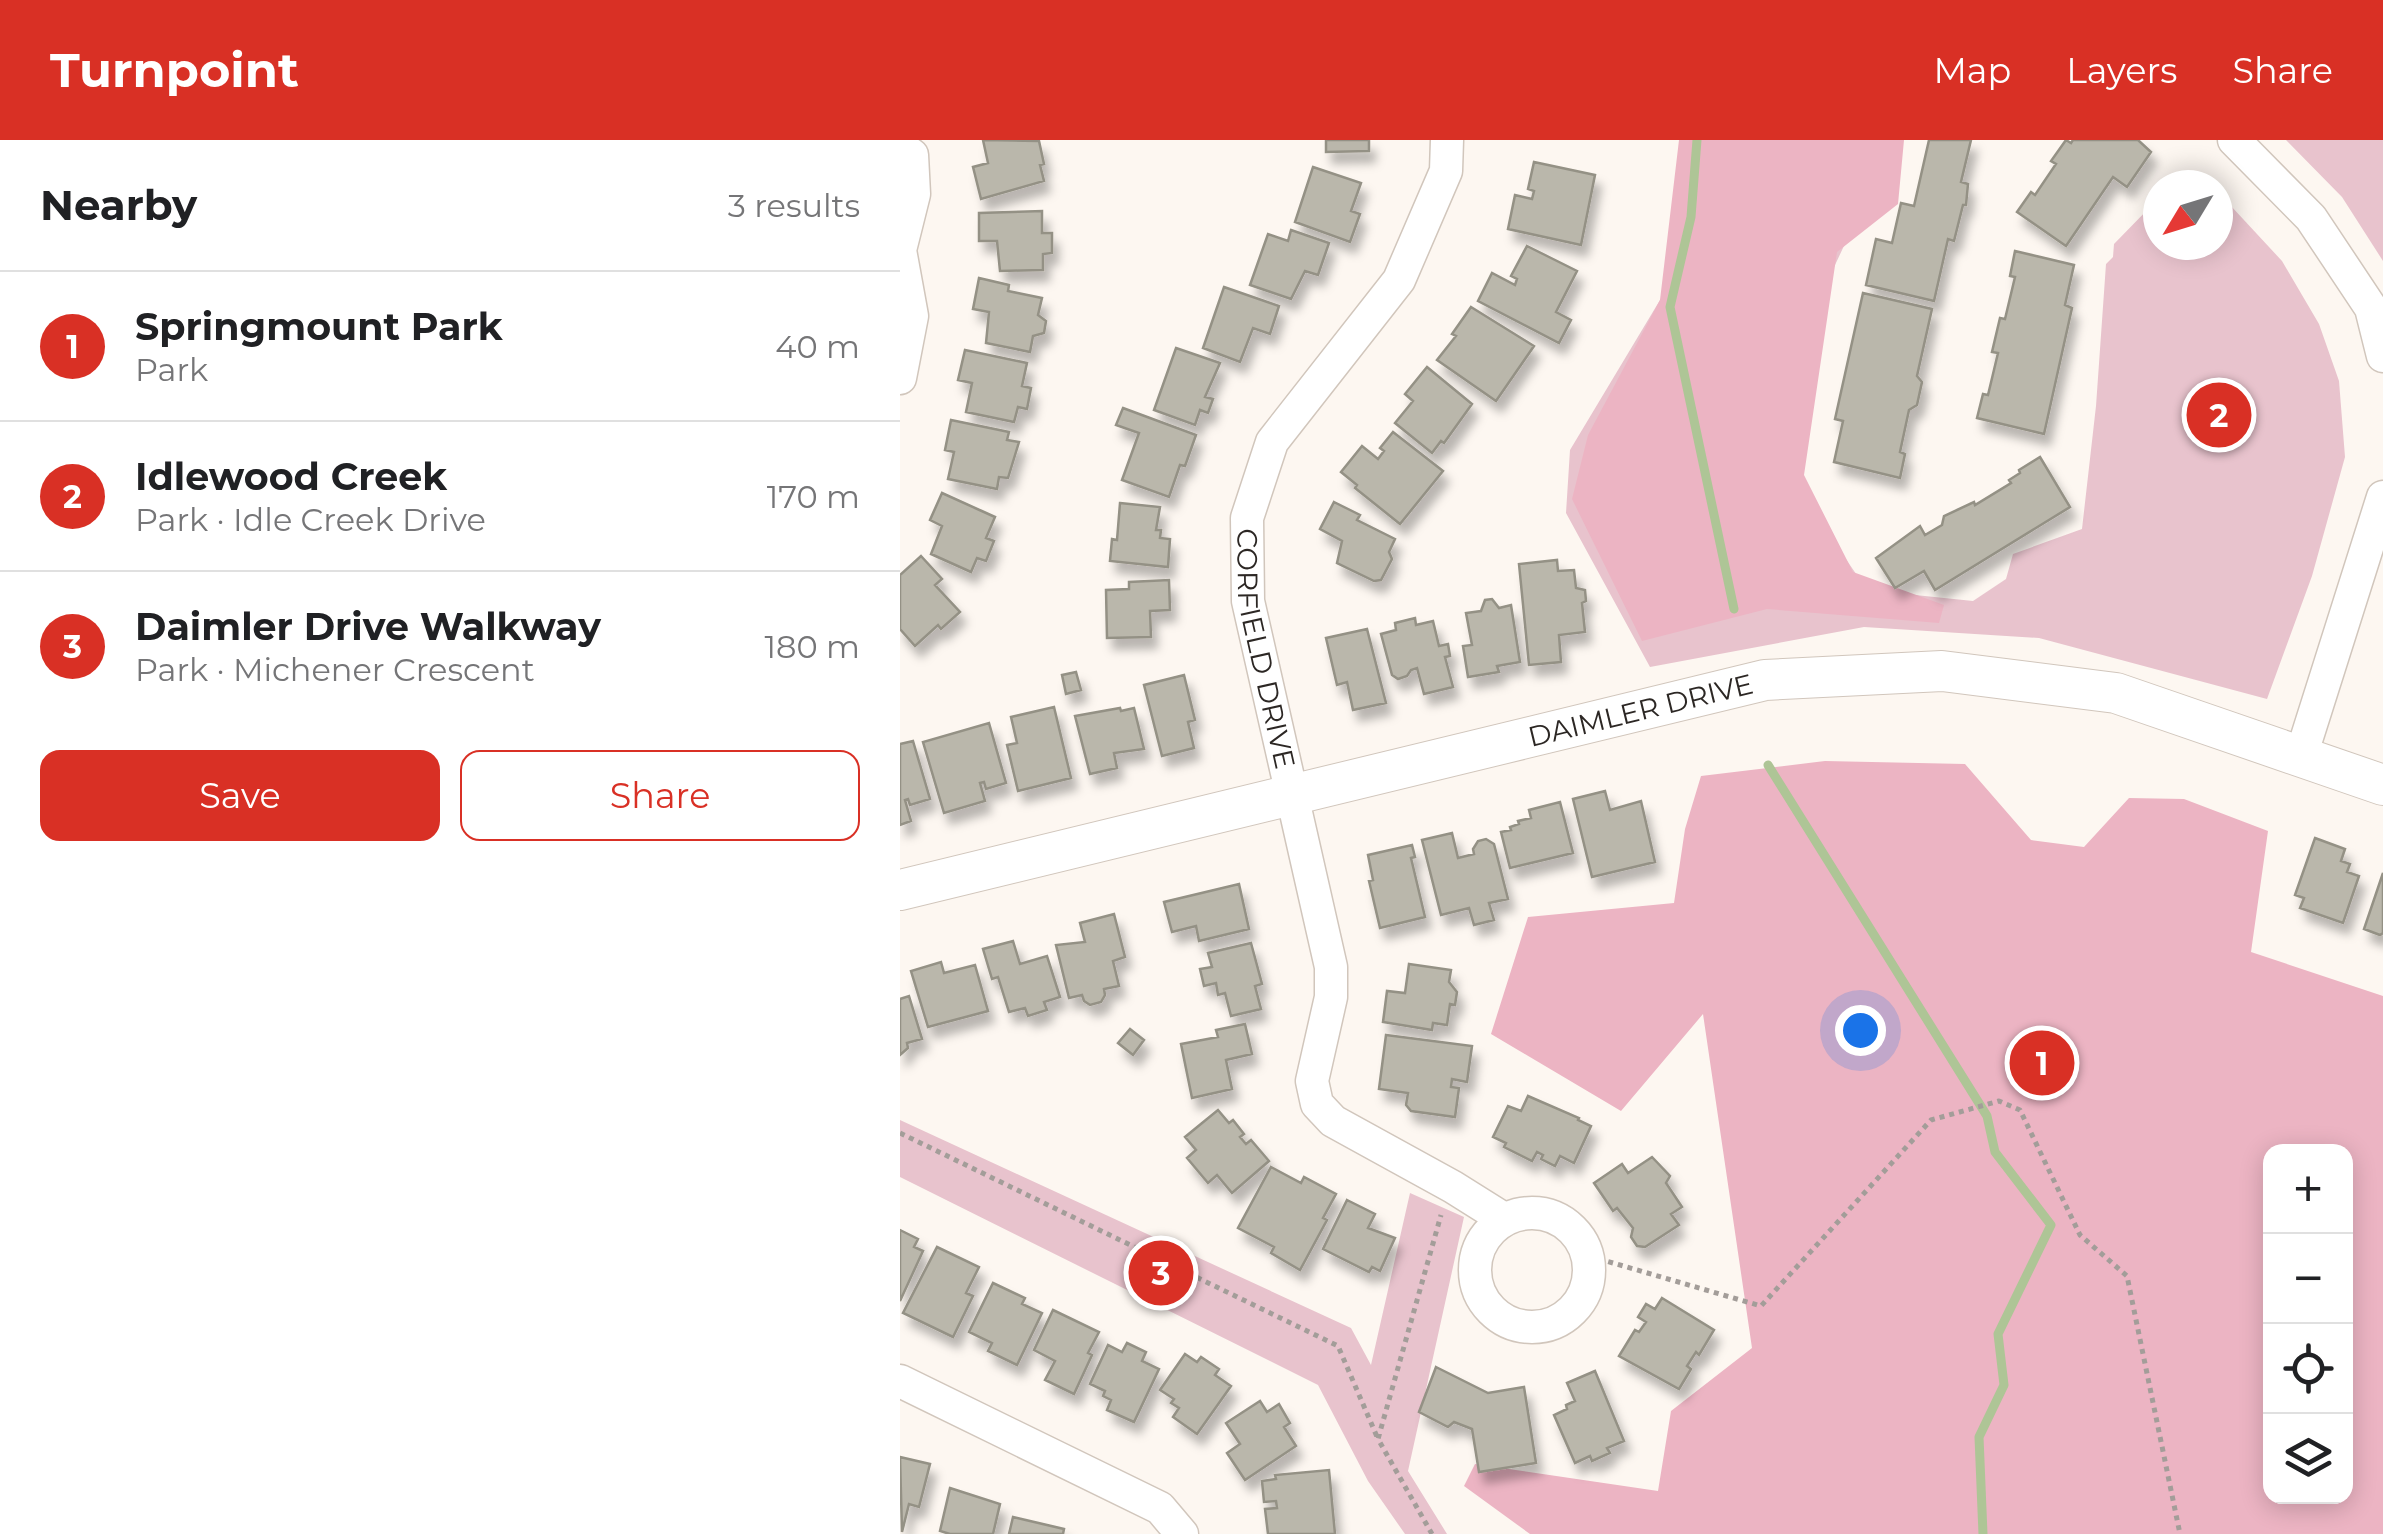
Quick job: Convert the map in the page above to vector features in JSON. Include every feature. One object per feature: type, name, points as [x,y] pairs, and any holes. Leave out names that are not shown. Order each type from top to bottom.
[{"type":"street","name":"CORFIELD DRIVE","points":[[1446,140],[1446,171],[1400,280],[1272,442],[1247,518],[1248,602],[1331,967],[1331,997],[1312,1080],[1317,1104],[1332,1121],[1453,1186]]},
{"type":"street","points":[[2234,140],[2311,218],[2371,308],[2383,356]]},
{"type":"street","points":[[900,147],[912,155],[914,194],[900,250],[912,316],[900,378]]},
{"type":"street","points":[[2301,756],[2383,497]]},
{"type":"street","name":"DAIMLER DRIVE","points":[[900,890],[1765,680],[1942,671],[2116,693],[2383,785]]},
{"type":"street","points":[[1453,1186],[1504,1219]]},
{"type":"street","points":[[1534,1212],[1554,1216],[1580,1238],[1588,1256],[1590,1276],[1584,1296],[1569,1315],[1552,1324],[1529,1328],[1509,1323],[1487,1306],[1474,1268],[1478,1249],[1504,1219],[1534,1212]]},
{"type":"street","points":[[900,1381],[1160,1508],[1182,1534]]},
{"type":"path","points":[[1588,1256],[1761,1306],[1931,1120],[1999,1101],[2020,1110],[2080,1235],[2127,1276],[2180,1534]]},
{"type":"path","points":[[900,1133],[1338,1346],[1378,1439],[1432,1534]]},
{"type":"path","points":[[1378,1439],[1441,1214],[1453,1186]]},
{"type":"shaded area","points":[[1679,140],[1904,140],[1898,204],[1837,252],[1804,475],[1853,572],[1944,605],[1939,623],[1767,609],[1642,641],[1572,499],[1588,435],[1660,300]]},
{"type":"shaded area","points":[[2286,140],[2383,140],[2383,261],[2342,197]]},
{"type":"shaded area","points":[[1889,150],[1789,363],[1792,480],[1867,590],[1973,601],[2006,579],[2013,554],[2082,529],[2106,264],[2113,257],[2114,244],[2143,214],[2143,260],[2233,260],[2233,208],[2282,261],[2319,324],[2339,381],[2345,457],[2312,576],[2267,699],[2039,638],[1864,627],[1650,667],[1566,513],[1570,450],[1666,290]]},
{"type":"shaded area","points":[[1825,761],[1965,764],[2031,840],[2084,847],[2129,798],[2184,799],[2268,831],[2251,952],[2383,996],[2383,1534],[1530,1534],[1464,1486],[1475,1464],[1658,1491],[1671,1411],[1752,1348],[1703,1014],[1621,1111],[1491,1034],[1528,917],[1674,903],[1685,829],[1701,776]]},
{"type":"shaded area","points":[[900,1120],[1351,1328],[1371,1365],[1410,1193],[1464,1217],[1408,1471],[1447,1534],[1405,1534],[1368,1481],[1318,1385],[900,1177]]},
{"type":"building","points":[[983,140],[1039,141],[1044,181],[981,199],[973,167],[988,163]]},
{"type":"building","points":[[1326,140],[1369,140],[1369,151],[1326,152]]},
{"type":"building","points":[[1929,140],[1971,140],[1961,182],[1968,184],[1966,205],[1954,241],[1948,239],[1934,301],[1866,285],[1876,239],[1892,243],[1901,203],[1914,206]]},
{"type":"building","points":[[2066,140],[2138,140],[2151,152],[2127,187],[2113,177],[2066,246],[2017,212],[2031,192],[2035,195],[2056,164],[2051,161]]},
{"type":"building","points":[[1534,162],[1595,175],[1581,245],[1508,229],[1515,195],[1532,199],[1534,191],[1528,189]]},
{"type":"building","points":[[1313,167],[1361,183],[1351,211],[1360,214],[1350,242],[1295,222]]},
{"type":"building","points":[[1042,211],[1042,233],[1052,233],[1052,253],[1043,254],[1043,270],[1000,271],[997,241],[979,241],[979,213]]},
{"type":"building","points":[[1291,230],[1329,243],[1318,275],[1305,271],[1291,299],[1250,285],[1268,234],[1288,241]]},
{"type":"building","points":[[1527,246],[1577,271],[1556,312],[1571,320],[1559,343],[1478,301],[1492,273],[1515,285],[1517,279],[1511,276]]},
{"type":"building","points":[[2015,251],[2074,265],[2065,305],[2072,308],[2044,434],[1977,418],[1983,394],[1988,395],[1998,353],[1992,352],[2015,277],[2010,276]]},
{"type":"building","points":[[979,278],[1009,285],[1008,291],[1042,298],[1038,315],[1046,321],[1044,333],[1033,336],[1030,352],[986,343],[989,312],[973,309]]},
{"type":"building","points":[[1224,287],[1279,306],[1270,334],[1253,328],[1240,362],[1203,348]]},
{"type":"building","points":[[1863,293],[1932,309],[1917,376],[1922,382],[1917,405],[1909,410],[1900,452],[1905,454],[1900,478],[1834,462],[1843,421],[1835,419]]},
{"type":"building","points":[[1471,307],[1534,346],[1496,401],[1437,360],[1456,336],[1452,334]]},
{"type":"building","points":[[1176,348],[1220,363],[1205,397],[1213,399],[1208,413],[1200,410],[1195,425],[1154,410]]},
{"type":"building","points":[[965,350],[1027,363],[1022,386],[1031,388],[1027,409],[1018,407],[1014,422],[966,412],[972,383],[958,380]]},
{"type":"building","points":[[1427,367],[1472,404],[1432,453],[1395,423],[1413,401],[1405,394]]},
{"type":"building","points":[[1123,408],[1196,435],[1169,497],[1122,480],[1139,433],[1116,425]]},
{"type":"building","points":[[951,420],[1009,432],[1007,440],[1019,442],[1008,478],[999,477],[997,489],[948,479],[954,452],[945,450]]},
{"type":"building","points":[[1393,432],[1443,471],[1400,524],[1341,472],[1362,446],[1378,459],[1384,451],[1380,448]]},
{"type":"building","points":[[2040,457],[2070,507],[1935,590],[1924,571],[1895,588],[1876,558],[1920,526],[1925,535],[1942,525],[1944,516],[1974,502],[1975,505],[2011,483],[2009,480],[2019,470]]},
{"type":"building","points":[[942,493],[995,517],[986,538],[994,541],[986,561],[977,558],[971,572],[931,554],[942,526],[930,520]]},
{"type":"building","points":[[1334,502],[1360,515],[1357,520],[1395,539],[1389,552],[1392,559],[1381,580],[1374,581],[1337,563],[1342,541],[1320,529]]},
{"type":"building","points":[[1120,503],[1160,507],[1156,530],[1161,530],[1160,538],[1170,539],[1168,567],[1110,561],[1112,539],[1117,540]]},
{"type":"building","points":[[921,556],[942,579],[935,585],[960,612],[915,646],[900,629],[900,575]]},
{"type":"building","points":[[1557,560],[1558,571],[1574,570],[1576,588],[1585,590],[1585,632],[1559,635],[1561,662],[1529,665],[1519,564]]},
{"type":"building","points":[[1169,580],[1170,610],[1150,611],[1151,637],[1107,638],[1106,590],[1129,589],[1129,582]]},
{"type":"building","points":[[1492,599],[1499,608],[1511,605],[1520,662],[1497,666],[1499,672],[1468,677],[1463,646],[1472,645],[1466,613],[1481,611],[1485,600]]},
{"type":"building","points":[[1415,618],[1416,625],[1433,621],[1439,646],[1448,644],[1450,656],[1445,657],[1453,687],[1424,694],[1417,668],[1398,679],[1392,675],[1381,634],[1396,630],[1395,623]]},
{"type":"building","points":[[1367,629],[1386,703],[1353,710],[1347,682],[1337,685],[1326,638]]},
{"type":"building","points":[[1076,672],[1081,690],[1066,694],[1062,675]]},
{"type":"building","points":[[1184,675],[1195,720],[1188,722],[1194,748],[1162,756],[1144,685]]},
{"type":"building","points":[[1054,707],[1071,778],[1018,791],[1007,745],[1017,743],[1011,717]]},
{"type":"building","points":[[1134,708],[1144,749],[1114,753],[1117,768],[1090,774],[1075,716]]},
{"type":"building","points":[[989,723],[1006,783],[986,789],[984,782],[980,783],[985,801],[944,813],[923,742]]},
{"type":"building","points":[[913,741],[930,799],[910,805],[905,800],[911,821],[900,825],[900,744]]},
{"type":"building","points":[[1605,791],[1610,810],[1641,801],[1655,862],[1592,877],[1573,799]]},
{"type":"building","points":[[1560,802],[1573,853],[1510,868],[1501,832],[1531,818],[1529,810]]},
{"type":"building","points":[[1452,833],[1458,858],[1474,854],[1478,841],[1486,839],[1494,844],[1508,899],[1489,903],[1494,920],[1474,925],[1469,908],[1441,915],[1422,840]]},
{"type":"building","points":[[2315,838],[2345,849],[2341,861],[2350,864],[2347,872],[2359,876],[2343,923],[2300,908],[2304,898],[2295,895]]},
{"type":"building","points":[[1412,845],[1415,857],[1411,858],[1425,917],[1380,928],[1369,881],[1373,880],[1368,855]]},
{"type":"building","points":[[2383,873],[2383,933],[2380,935],[2364,929]]},
{"type":"building","points":[[1239,884],[1249,929],[1199,941],[1196,926],[1172,932],[1164,902]]},
{"type":"building","points":[[1114,914],[1125,957],[1113,961],[1119,986],[1104,989],[1101,1002],[1090,1005],[1082,995],[1069,998],[1056,945],[1085,942],[1080,923]]},
{"type":"building","points":[[1013,941],[1020,964],[1047,956],[1060,997],[1044,1002],[1047,1010],[1028,1016],[1025,1008],[1009,1012],[998,977],[992,979],[983,949]]},
{"type":"building","points":[[1251,943],[1262,984],[1255,986],[1261,1009],[1231,1016],[1225,993],[1218,995],[1216,983],[1204,986],[1200,969],[1212,967],[1208,953]]},
{"type":"building","points":[[941,962],[944,973],[975,965],[988,1011],[928,1027],[911,971]]},
{"type":"building","points":[[1409,964],[1451,970],[1449,982],[1457,992],[1455,1005],[1450,1004],[1447,1025],[1433,1023],[1432,1030],[1383,1022],[1387,991],[1405,993]]},
{"type":"building","points":[[909,996],[922,1039],[907,1043],[908,1048],[900,1055],[900,999]]},
{"type":"building","points":[[1245,1024],[1252,1054],[1226,1060],[1232,1089],[1192,1098],[1181,1044],[1218,1037],[1216,1030]]},
{"type":"building","points":[[1130,1029],[1144,1040],[1133,1055],[1118,1043]]},
{"type":"building","points":[[1386,1035],[1472,1046],[1467,1082],[1452,1079],[1451,1087],[1459,1088],[1455,1117],[1411,1111],[1406,1105],[1408,1093],[1379,1089]]},
{"type":"building","points":[[1528,1096],[1591,1126],[1574,1163],[1560,1156],[1555,1166],[1541,1159],[1543,1155],[1537,1152],[1532,1161],[1493,1137],[1508,1106],[1521,1111]]},
{"type":"building","points":[[1218,1110],[1229,1123],[1233,1120],[1244,1134],[1240,1137],[1246,1144],[1251,1140],[1269,1161],[1232,1193],[1217,1175],[1208,1183],[1187,1158],[1196,1150],[1185,1137]]},
{"type":"building","points":[[1652,1157],[1670,1176],[1666,1183],[1682,1207],[1671,1214],[1679,1225],[1645,1247],[1637,1246],[1631,1237],[1633,1228],[1617,1208],[1613,1211],[1594,1183],[1622,1164],[1628,1173]]},
{"type":"building","points":[[1271,1167],[1301,1183],[1304,1177],[1336,1194],[1300,1270],[1271,1253],[1274,1247],[1238,1228]]},
{"type":"building","points":[[1347,1200],[1375,1214],[1368,1228],[1395,1238],[1380,1271],[1372,1267],[1369,1272],[1323,1249]]},
{"type":"building","points":[[900,1230],[918,1239],[914,1247],[923,1251],[900,1301]]},
{"type":"building","points":[[937,1247],[979,1267],[966,1293],[973,1296],[953,1337],[903,1313]]},
{"type":"building","points":[[993,1283],[1025,1298],[1022,1304],[1042,1313],[1017,1365],[988,1351],[992,1343],[969,1332]]},
{"type":"building","points":[[1662,1298],[1714,1330],[1687,1366],[1691,1369],[1679,1389],[1619,1356],[1635,1330],[1639,1332],[1646,1322],[1638,1317],[1646,1304],[1655,1309]]},
{"type":"building","points":[[1053,1310],[1099,1332],[1074,1394],[1045,1380],[1055,1361],[1034,1350]]},
{"type":"building","points":[[1127,1343],[1146,1352],[1142,1361],[1159,1369],[1134,1422],[1107,1410],[1111,1400],[1103,1396],[1105,1391],[1090,1384],[1108,1345],[1122,1352]]},
{"type":"building","points":[[1185,1354],[1197,1362],[1201,1357],[1219,1369],[1215,1375],[1231,1386],[1197,1434],[1173,1417],[1179,1408],[1171,1403],[1174,1399],[1160,1390]]},
{"type":"building","points":[[1436,1367],[1488,1393],[1524,1387],[1536,1463],[1479,1472],[1472,1429],[1454,1422],[1448,1427],[1419,1412]]},
{"type":"building","points":[[1595,1371],[1624,1441],[1607,1448],[1610,1453],[1575,1463],[1554,1415],[1575,1401],[1567,1383]]},
{"type":"building","points":[[1260,1401],[1267,1412],[1279,1404],[1290,1423],[1284,1427],[1296,1446],[1245,1480],[1227,1453],[1240,1444],[1226,1423]]},
{"type":"building","points":[[900,1457],[930,1464],[919,1507],[909,1504],[902,1532]]},
{"type":"building","points":[[1329,1470],[1335,1534],[1268,1534],[1265,1509],[1277,1508],[1276,1501],[1264,1502],[1262,1481],[1276,1479],[1275,1475]]},
{"type":"building","points":[[950,1488],[1000,1504],[993,1534],[940,1531]]},
{"type":"building","points":[[1013,1517],[1064,1529],[1063,1534],[1009,1534]]},
{"type":"waterway","points":[[1697,140],[1691,217],[1670,307],[1734,609]]},
{"type":"waterway","points":[[1768,765],[1987,1116],[1995,1152],[2051,1225],[1998,1334],[2004,1385],[1979,1437],[1983,1534]]},
{"type":"place","name":"Idlewood Creek","points":[[2219,415]]},
{"type":"place","name":"Springmount Park","points":[[2042,1063]]},
{"type":"place","name":"Daimler Drive Walkway","points":[[1161,1273]]}]
